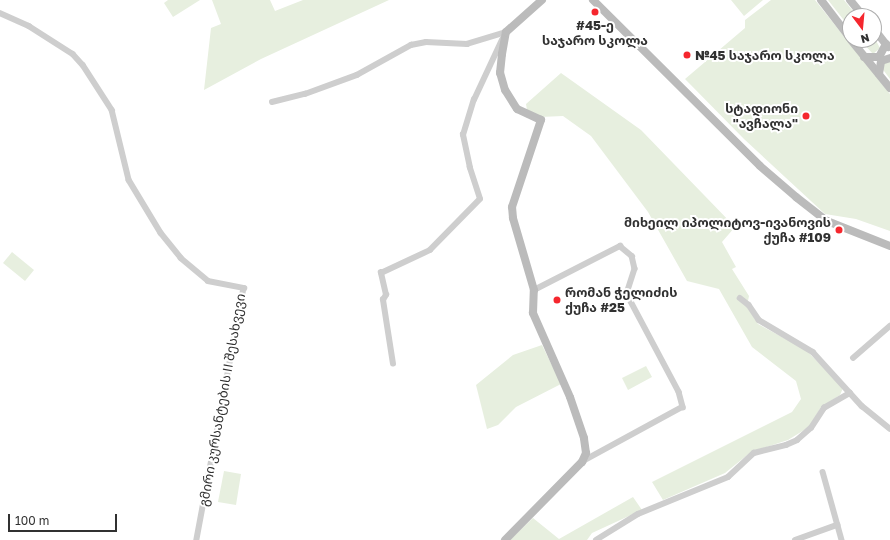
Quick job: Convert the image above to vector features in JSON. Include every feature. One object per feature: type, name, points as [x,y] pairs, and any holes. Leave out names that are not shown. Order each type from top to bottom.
[{"type":"street","points":[[393,364],[383,300],[386,295],[381,273],[430,250],[480,199],[470,168],[463,135],[474,100],[506,32],[542,0]]},
{"type":"street","points":[[593,0],[760,166],[796,197],[827,221],[890,246]]},
{"type":"street","points":[[821,0],[842,27]]},
{"type":"street","points":[[850,0],[856,8]]},
{"type":"street","name":"გმირი კურსანტების II შესახვევი","points":[[0,13],[30,26],[73,54],[83,65],[112,110],[129,180],[161,233],[181,258],[208,281],[244,288],[197,540]]},
{"type":"street","points":[[272,102],[305,94],[357,75],[411,45],[426,42],[467,44],[506,32]]},
{"type":"street","points":[[506,32],[500,73],[505,90],[517,109],[541,120],[512,207],[513,218],[534,290],[532,312],[570,397],[584,438],[586,453],[582,462]]},
{"type":"street","points":[[864,57],[879,57],[888,47]]},
{"type":"street","points":[[858,48],[890,88]]},
{"type":"street","points":[[879,74],[878,67],[881,61],[890,58]]},
{"type":"street","points":[[505,540],[582,462],[683,407],[679,392],[628,294],[635,269],[632,256],[620,246],[534,290]]},
{"type":"street","points":[[740,298],[749,305],[759,320],[813,352],[862,406],[890,429]]},
{"type":"street","points":[[853,358],[890,326]]},
{"type":"street","points":[[596,540],[638,514],[728,478],[754,453],[786,445],[797,440],[811,428],[824,408],[850,393]]},
{"type":"street","points":[[822,472],[842,540]]},
{"type":"street","points":[[794,540],[837,525]]},
{"type":"green space","points":[[168,0],[200,0],[173,17],[164,3]]},
{"type":"green space","points":[[212,0],[270,0],[275,11],[303,0],[389,0],[261,59],[204,90],[211,28],[221,24]]},
{"type":"green space","points":[[731,0],[763,0],[744,16]]},
{"type":"green space","name":"სტადიონი \"ავჩალა\"","points":[[771,0],[815,0],[842,34],[842,48],[853,48],[890,94],[890,231],[856,219],[825,214],[744,139],[685,79],[745,28],[745,20]]},
{"type":"green space","points":[[828,0],[844,0],[850,8],[842,8],[842,18]]},
{"type":"green space","points":[[867,48],[880,48],[873,54]]},
{"type":"green space","points":[[888,59],[890,59],[890,79],[881,67]]},
{"type":"green space","points":[[561,73],[641,130],[735,227],[722,242],[736,267],[732,269],[749,296],[747,306],[758,324],[806,350],[843,388],[840,395],[821,407],[809,427],[788,440],[751,452],[725,473],[663,500],[652,482],[792,412],[801,399],[796,381],[752,347],[719,289],[687,281],[648,212],[591,136],[563,116],[540,117],[527,110],[526,104]]},
{"type":"green space","points":[[12,252],[34,270],[25,281],[3,263]]},
{"type":"green space","points":[[542,345],[561,384],[516,407],[498,425],[487,429],[476,385],[513,355]]},
{"type":"green space","points":[[646,366],[652,377],[628,390],[622,378]]},
{"type":"green space","points":[[224,471],[241,474],[236,505],[218,502]]},
{"type":"green space","points":[[633,497],[642,510],[592,533],[587,540],[510,540],[533,518],[559,539]]},
{"type":"place","name":"#45-ე საჯარო სკოლა","points":[[595,12]]},
{"type":"place","name":"№45 საჯარო სკოლა","points":[[687,55]]},
{"type":"place","name":"სტადიონი \"ავჩალა\"","points":[[806,116]]},
{"type":"place","name":"მიხეილ იპოლიტოვ-ივანოვის ქუჩა #109","points":[[839,230]]},
{"type":"place","name":"რომან ჭელიძის ქუჩა #25","points":[[557,300]]}]
